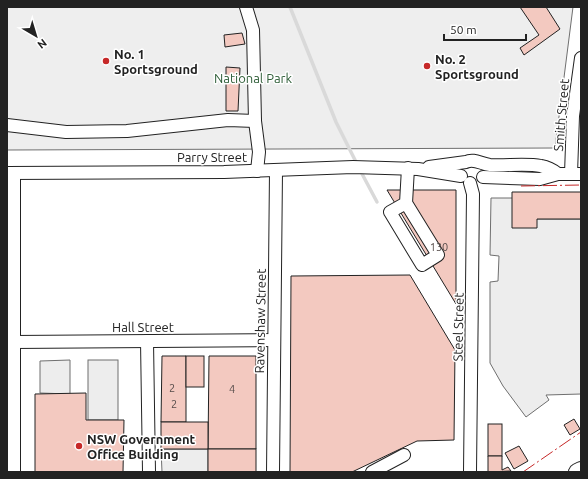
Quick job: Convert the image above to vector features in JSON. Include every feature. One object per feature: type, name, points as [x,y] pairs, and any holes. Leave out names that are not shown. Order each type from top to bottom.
[{"type":"main road","points":[[577,472],[581,470]]},
{"type":"street","points":[[246,7],[252,30],[255,121],[259,152],[257,171]]},
{"type":"street","name":"Smith Street","points":[[576,174],[573,116],[581,58]]},
{"type":"street","points":[[7,125],[66,132],[127,131],[228,120],[255,121]]},
{"type":"street","name":"Parry Street","points":[[11,173],[257,171],[353,168],[413,169],[475,160],[481,164],[540,166],[551,169],[558,174]]},
{"type":"street","points":[[465,180],[461,168],[466,162]]},
{"type":"street","points":[[481,164],[484,171],[483,177]]},
{"type":"street","points":[[406,202],[390,212],[422,265],[438,255],[406,202],[413,169]]},
{"type":"street","name":"Parry Street","points":[[413,169],[477,183],[483,177],[540,179],[558,174],[576,174]]},
{"type":"street","name":"Ravenshaw Street","points":[[273,472],[273,340],[276,170]]},
{"type":"street","points":[[11,173],[14,472]]},
{"type":"street","name":"Steel Street","points":[[465,180],[473,194],[470,472]]},
{"type":"street","name":"Hall Street","points":[[13,342],[273,340]]},
{"type":"street","points":[[147,341],[149,472]]},
{"type":"street","points":[[372,472],[404,455]]},
{"type":"green space","name":"National Park","points":[[7,7],[573,7],[555,148],[7,150]]},
{"type":"shaded area","points":[[491,198],[512,198],[537,219],[581,219],[581,394],[546,395],[549,400],[526,417],[503,386],[490,363],[490,282],[498,281],[499,256],[490,255]]},
{"type":"shaded area","points":[[70,360],[70,394],[40,393],[40,361]]},
{"type":"shaded area","points":[[88,360],[118,360],[118,420],[88,420]]},
{"type":"shaded area","points":[[161,449],[208,449],[208,472],[162,472]]},
{"type":"building","points":[[520,7],[546,7],[560,29],[524,55],[520,48],[539,35]]},
{"type":"building","points":[[242,33],[245,44],[225,47],[224,35]]},
{"type":"building","points":[[226,67],[240,68],[238,111],[226,111]]},
{"type":"building","points":[[387,190],[456,190],[456,304]]},
{"type":"building","points":[[512,192],[581,192],[581,219],[537,219],[537,228],[512,228]]},
{"type":"building","points":[[410,275],[455,350],[454,440],[417,441],[352,472],[290,472],[291,276]]},
{"type":"building","points":[[162,356],[186,356],[186,422],[161,422]]},
{"type":"building","points":[[186,356],[204,356],[204,387],[186,387]]},
{"type":"building","points":[[209,356],[256,356],[256,449],[208,449]]},
{"type":"building","name":"NSW Government Office Building","points":[[86,393],[86,420],[124,420],[123,472],[35,472],[35,394]]},
{"type":"building","points":[[574,419],[580,429],[570,435],[564,425]]},
{"type":"building","points":[[161,422],[208,422],[208,449],[161,449]]},
{"type":"building","points":[[488,424],[502,424],[502,456],[488,456]]},
{"type":"building","points":[[519,446],[528,461],[514,469],[505,453]]},
{"type":"building","points":[[208,449],[256,449],[256,472],[208,472]]},
{"type":"building","points":[[488,456],[502,456],[502,470],[508,467],[511,471],[488,472]]},
{"type":"waterway","points":[[290,7],[336,122],[357,164]]},
{"type":"waterway","points":[[360,170],[377,202]]},
{"type":"power","points":[[521,186],[581,185]]},
{"type":"power","points":[[523,472],[581,432]]},
{"type":"place","name":"No. 1 Sportsground","points":[[106,61]]},
{"type":"place","name":"No. 2 Sportsground","points":[[427,66]]},
{"type":"place","name":"NSW Government Office Building","points":[[79,446]]}]
